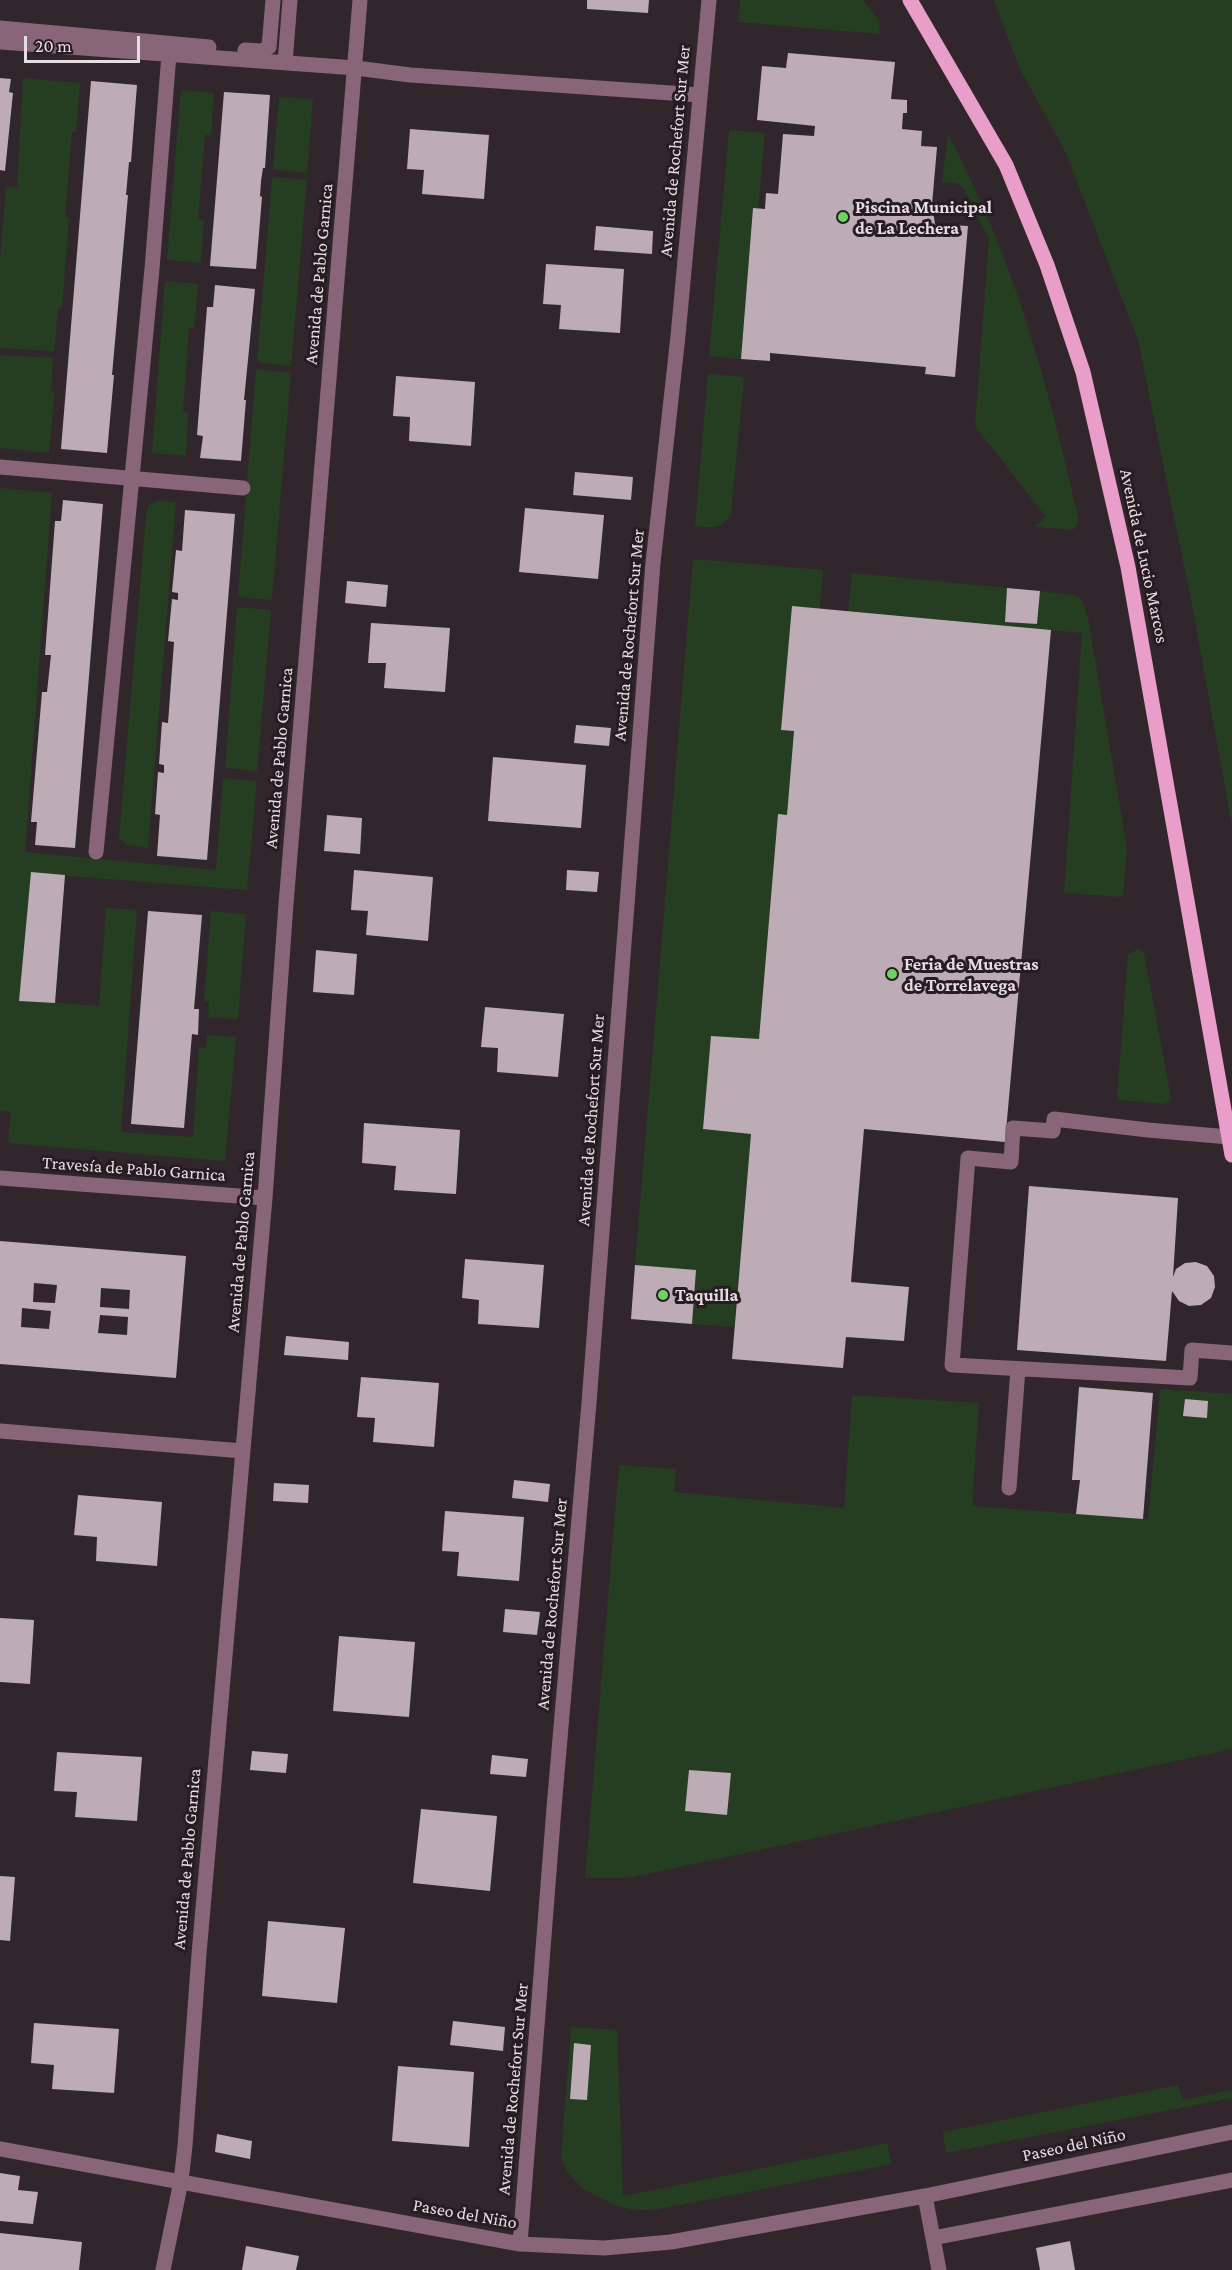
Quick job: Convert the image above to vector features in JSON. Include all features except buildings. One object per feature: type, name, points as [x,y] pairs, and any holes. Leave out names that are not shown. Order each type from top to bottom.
[{"type":"main road","name":"Avenida de Lucio Marcos","points":[[910,0],[1006,165],[1047,265],[1083,372],[1128,567],[1232,1155]]},
{"type":"street","points":[[0,28],[262,51],[268,47],[273,0]]},
{"type":"street","points":[[285,63],[290,0]]},
{"type":"street","name":"Avenida de Pablo Garnica","points":[[163,2270],[181,2181],[265,1198],[286,904],[360,0]]},
{"type":"street","name":"Avenida de Rochefort Sur Mer","points":[[520,2244],[554,1808],[589,1404],[653,563],[678,336],[709,0]]},
{"type":"street","points":[[0,42],[356,68],[411,75],[700,95]]},
{"type":"street","points":[[96,852],[152,269],[169,54]]},
{"type":"street","points":[[0,467],[243,488]]},
{"type":"street","points":[[1229,1137],[1054,1119],[1053,1131],[1013,1128],[1011,1162],[968,1158],[952,1365],[1190,1378],[1192,1350],[1232,1353]]},
{"type":"street","name":"Travesía de Pablo Garnica","points":[[0,1178],[265,1198]]},
{"type":"street","points":[[1009,1488],[1018,1369]]},
{"type":"street","points":[[0,1431],[243,1451]]},
{"type":"street","name":"Paseo del Niño","points":[[0,2150],[520,2244],[604,2248],[671,2242],[925,2196],[1232,2132]]},
{"type":"street","points":[[933,2238],[1232,2180]]},
{"type":"street","points":[[925,2196],[939,2270]]},
{"type":"green space","points":[[740,0],[863,0],[880,22],[879,34],[738,22]]},
{"type":"green space","points":[[994,0],[1232,0],[1232,826],[1194,615],[1138,340],[1066,153],[1019,67]]},
{"type":"green space","points":[[23,78],[80,83],[76,132],[72,132],[65,217],[69,218],[62,308],[58,309],[54,351],[0,348],[0,259],[6,186],[17,187]]},
{"type":"green space","points":[[181,90],[214,93],[211,135],[205,135],[198,219],[204,220],[201,263],[167,260]]},
{"type":"green space","points":[[279,97],[313,99],[307,173],[273,169]]},
{"type":"green space","points":[[729,130],[765,133],[758,209],[753,209],[741,359],[709,356]]},
{"type":"green space","points":[[948,134],[992,228],[1027,323],[1055,420],[1079,521],[1073,530],[1034,527],[1046,517],[975,426],[989,239],[964,189],[957,183],[942,182]]},
{"type":"green space","points":[[272,177],[307,180],[291,366],[257,362]]},
{"type":"green space","points":[[165,281],[198,284],[194,328],[189,328],[183,412],[188,413],[186,456],[152,453]]},
{"type":"green space","points":[[0,355],[53,358],[51,392],[55,393],[49,453],[0,448]]},
{"type":"green space","points":[[256,369],[291,373],[272,600],[238,597]]},
{"type":"green space","points":[[708,374],[744,377],[731,514],[720,525],[706,527],[695,526]]},
{"type":"green space","points":[[0,488],[52,493],[25,852],[216,870],[223,778],[257,781],[247,890],[31,873],[19,1000],[99,1006],[106,908],[137,910],[121,1132],[193,1137],[199,1047],[206,1048],[207,1035],[236,1037],[225,1161],[8,1143],[11,1112],[0,1111]]},
{"type":"green space","points":[[156,501],[176,502],[148,848],[127,845],[119,838],[146,515],[149,505]]},
{"type":"green space","points":[[693,559],[823,570],[820,609],[792,607],[781,730],[794,731],[787,815],[778,815],[759,1039],[711,1036],[703,1129],[751,1134],[734,1327],[692,1324],[695,1270],[635,1265]]},
{"type":"green space","points":[[852,573],[1007,588],[1005,622],[1037,624],[1040,591],[1076,596],[1082,600],[1088,618],[1127,848],[1123,897],[1064,893],[1082,633],[848,611]]},
{"type":"green space","points":[[237,607],[271,610],[257,771],[225,768]]},
{"type":"green space","points":[[211,911],[246,914],[238,1019],[208,1017],[209,1001],[204,1001]]},
{"type":"green space","points":[[1138,949],[1144,953],[1171,1098],[1164,1104],[1120,1100],[1117,1097],[1128,955]]},
{"type":"green space","points":[[1160,1389],[1232,1394],[1232,1749],[628,1878],[585,1878],[619,1465],[676,1469],[674,1492],[844,1508],[852,1395],[979,1403],[972,1506],[1148,1519]]},
{"type":"green space","points":[[571,2027],[617,2030],[623,2196],[887,2143],[892,2164],[654,2210],[634,2210],[617,2206],[583,2189],[567,2172],[561,2157]],"holes":[[[574,2043],[591,2045],[586,2100],[570,2098]]]},
{"type":"green space","points":[[1178,2085],[1182,2100],[1232,2090],[1232,2098],[946,2153],[943,2132]]},
{"type":"place","name":"Piscina Municipal de La Lechera","points":[[843,217]]},
{"type":"place","name":"Feria de Muestras de Torrelavega","points":[[892,974]]},
{"type":"place","name":"Taquilla","points":[[663,1295]]}]
